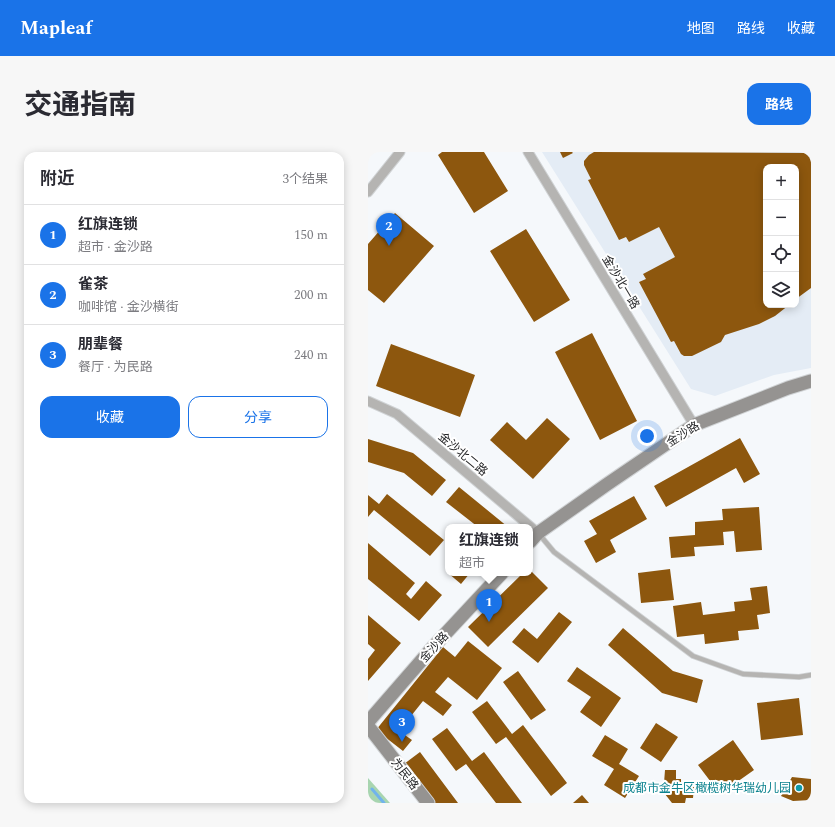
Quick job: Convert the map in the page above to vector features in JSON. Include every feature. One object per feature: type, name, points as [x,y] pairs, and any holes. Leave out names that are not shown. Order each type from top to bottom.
[{"type":"street","points":[[368,192],[400,152]]},
{"type":"street","name":"金沙北一路","points":[[528,152],[694,425]]},
{"type":"street","name":"金沙路","points":[[534,538],[606,485],[694,425],[811,380]]},
{"type":"street","name":"金沙北二路","points":[[368,401],[397,414],[519,524]]},
{"type":"street","name":"金沙路","points":[[368,722],[434,646],[499,576]]},
{"type":"street","name":"为民路","points":[[368,726],[428,803]]},
{"type":"lane","points":[[534,538],[693,656],[743,674],[799,677],[811,675]]},
{"type":"shaded area","points":[[542,152],[811,152],[811,368],[774,375],[715,396],[691,389]]},
{"type":"green space","points":[[368,778],[390,803],[368,803]]},
{"type":"building","points":[[442,152],[484,152],[508,191],[474,213],[438,155]]},
{"type":"building","points":[[560,152],[572,152],[573,153],[563,158]]},
{"type":"building","points":[[594,152],[811,153],[811,288],[799,297],[799,164],[763,164],[763,308],[785,308],[775,316],[759,324],[725,335],[721,342],[692,356],[684,356],[681,354],[674,341],[671,342],[639,282],[646,279],[643,274],[675,257],[659,227],[629,242],[626,237],[619,240],[588,180],[591,179],[584,165],[584,161]]},
{"type":"building","points":[[395,213],[434,246],[384,303],[368,290],[368,244]]},
{"type":"building","points":[[526,229],[570,300],[534,322],[490,251]]},
{"type":"building","points":[[592,333],[637,421],[600,440],[555,352]]},
{"type":"building","points":[[391,344],[475,375],[460,417],[376,386]]},
{"type":"building","points":[[547,418],[570,439],[533,479],[490,440],[507,422],[526,440]]},
{"type":"building","points":[[740,438],[760,474],[744,483],[736,468],[666,507],[654,486]]},
{"type":"building","points":[[368,439],[413,453],[446,480],[432,496],[404,473],[368,462]]},
{"type":"building","points":[[459,487],[504,524],[474,524],[446,502]]},
{"type":"building","points":[[387,494],[444,540],[430,556],[374,510],[368,517],[368,495],[379,504]]},
{"type":"building","points":[[634,496],[647,519],[610,540],[616,552],[596,563],[584,541],[597,534],[589,521]]},
{"type":"building","points":[[759,507],[762,550],[736,552],[734,531],[723,532],[724,545],[694,547],[695,556],[671,558],[669,537],[695,535],[695,522],[723,520],[722,509]]},
{"type":"building","points":[[368,543],[415,583],[406,594],[411,599],[426,581],[442,595],[419,621],[368,579]]},
{"type":"building","points":[[670,569],[674,600],[641,603],[638,573]]},
{"type":"building","points":[[533,573],[548,588],[488,647],[468,627],[520,576],[533,576]]},
{"type":"building","points":[[452,576],[468,576],[461,584]]},
{"type":"building","points":[[767,586],[770,613],[757,615],[759,629],[738,631],[739,640],[705,644],[704,634],[677,637],[673,606],[701,602],[703,615],[735,611],[734,602],[752,600],[750,588]]},
{"type":"building","points":[[559,612],[572,622],[538,663],[512,642],[524,628],[537,639]]},
{"type":"building","points":[[368,615],[401,643],[368,681],[368,659],[375,650],[368,644]]},
{"type":"building","points":[[623,628],[673,671],[703,680],[697,703],[662,693],[608,645]]},
{"type":"building","points":[[468,641],[502,668],[477,700],[448,677],[435,692],[452,705],[443,716],[423,701],[399,731],[412,740],[403,751],[376,730],[443,647],[455,657]]},
{"type":"building","points":[[577,667],[621,698],[601,727],[580,712],[591,697],[567,681]]},
{"type":"building","points":[[518,671],[546,710],[531,720],[503,682]]},
{"type":"building","points":[[799,698],[803,735],[761,740],[757,703]]},
{"type":"building","points":[[487,701],[512,734],[523,725],[567,783],[551,796],[506,737],[496,744],[472,712]]},
{"type":"building","points":[[656,723],[678,737],[661,762],[640,748]]},
{"type":"building","points":[[447,728],[472,761],[484,752],[522,803],[496,803],[466,764],[456,771],[432,739]]},
{"type":"building","points":[[605,735],[628,749],[619,764],[639,776],[625,798],[604,785],[614,769],[592,756]]},
{"type":"building","points":[[733,740],[754,770],[720,794],[698,765]]},
{"type":"building","points":[[420,752],[458,803],[433,803],[404,764]]},
{"type":"building","points":[[665,770],[676,770],[676,779],[681,779],[681,786],[694,787],[693,798],[686,798],[685,803],[672,803],[661,789],[654,789],[654,783],[664,783]]},
{"type":"building","name":"成都市金牛区橄榄树华瑞幼儿园","points":[[792,777],[811,779],[811,800],[793,801],[781,796]]},
{"type":"building","points":[[582,795],[589,803],[573,803]]},
{"type":"waterway","points":[[372,789],[384,803]]},
{"type":"place","name":"雀茶","points":[[389,246]]},
{"type":"place","name":"红旗连锁","points":[[489,622]]},
{"type":"place","name":"朋辈餐","points":[[402,742]]},
{"type":"place","name":"成都市金牛区橄榄树华瑞幼儿园","points":[[799,788]]}]
